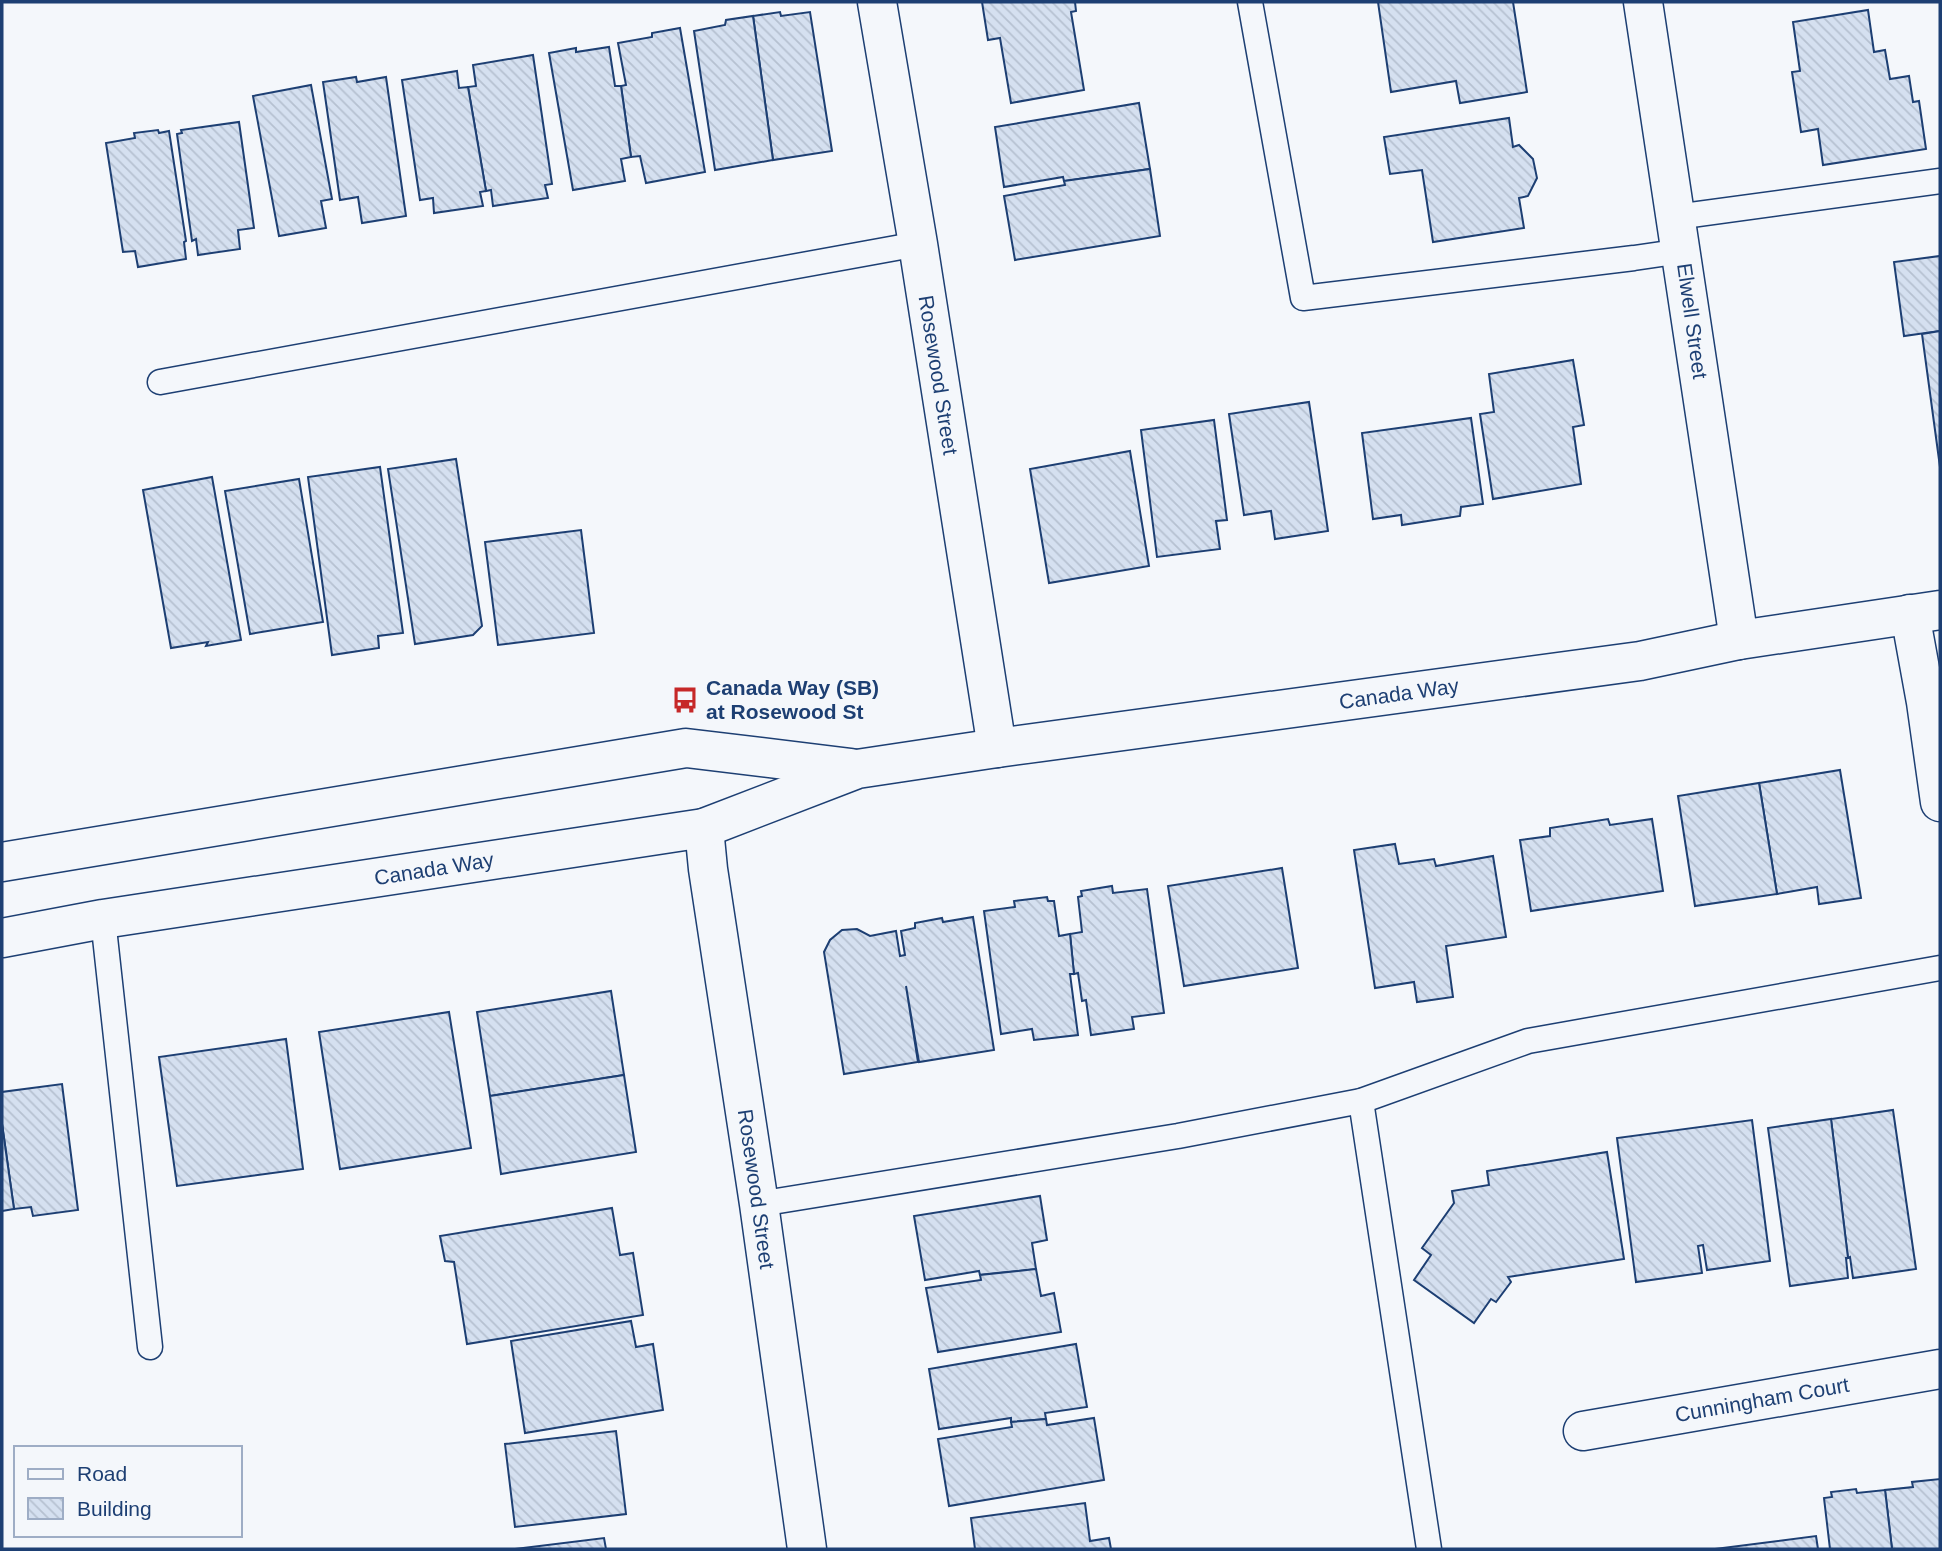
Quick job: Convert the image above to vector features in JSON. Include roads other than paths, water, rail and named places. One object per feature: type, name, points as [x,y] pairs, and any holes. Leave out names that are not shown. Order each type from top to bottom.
[{"type":"main road","name":"Rosewood Street","points":[[877,2],[997,748]]},
{"type":"main road","name":"Elwell Street","points":[[1643,2],[1739,640]]},
{"type":"main road","name":"Canada Way","points":[[2,938],[103,919],[704,828],[857,769],[1640,661],[1739,640],[1925,612]]},
{"type":"main road","points":[[1925,612],[1926,702],[1940,802]]},
{"type":"main road","name":"Canada Way","points":[[2,862],[686,748],[857,769]]},
{"type":"main road","name":"Rosewood Street","points":[[704,828],[807,1549]]},
{"type":"main road","name":"Cunningham Court","points":[[1583,1431],[1940,1368]]},
{"type":"lane","points":[[1250,2],[1303,298],[1620,260],[1679,234],[1940,181]]},
{"type":"lane","points":[[160,382],[918,244]]},
{"type":"lane","points":[[103,919],[150,1347]]},
{"type":"lane","points":[[759,1204],[1178,1136],[1361,1101],[1528,1041],[1940,968]]},
{"type":"lane","points":[[1361,1101],[1429,1549]]},
{"type":"place","name":"Canada Way (SB) at Rosewood St","points":[[685,700]]}]
